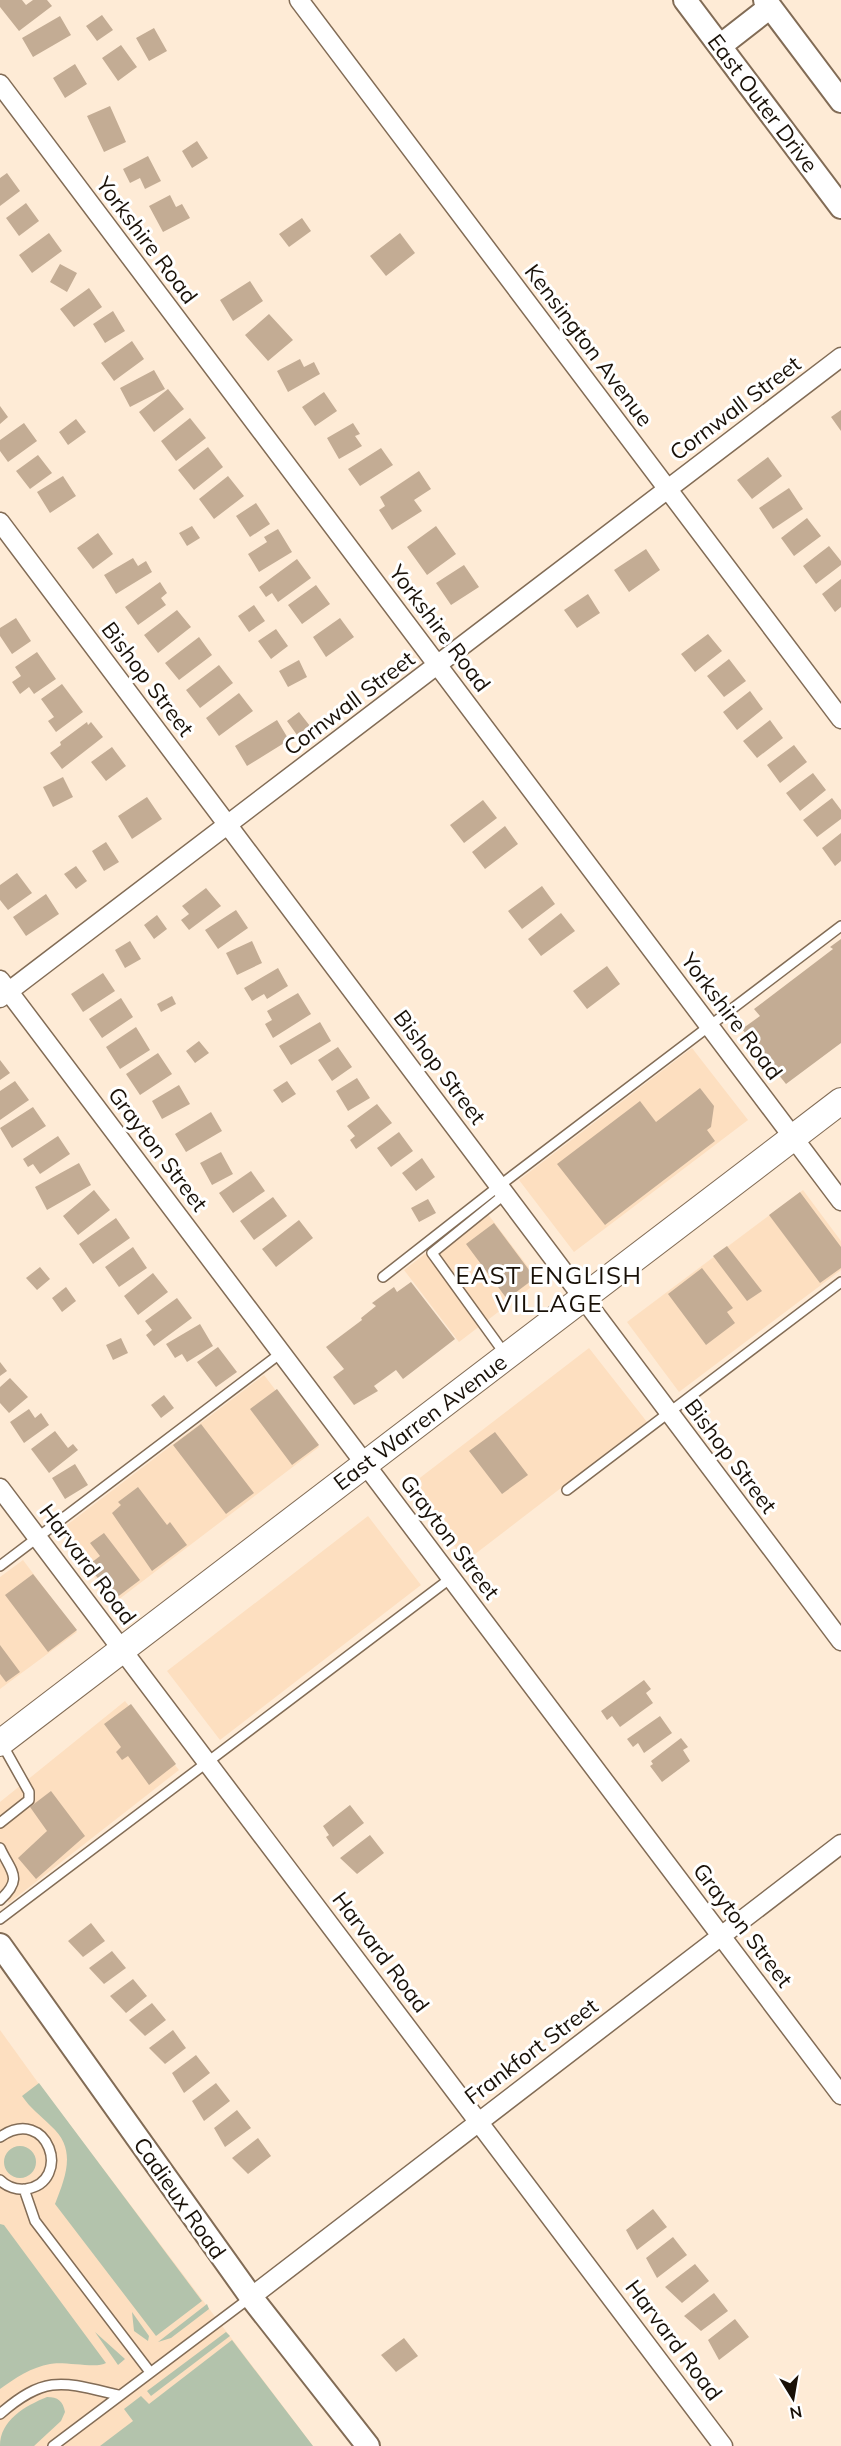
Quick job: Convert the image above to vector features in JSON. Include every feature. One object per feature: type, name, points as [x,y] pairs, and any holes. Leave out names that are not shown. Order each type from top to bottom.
[{"type":"main road","name":"East Warren Avenue","points":[[1,1742],[841,1101]]},
{"type":"street","name":"Kensington Avenue","points":[[299,0],[841,720]]},
{"type":"street","name":"East Outer Drive","points":[[685,0],[841,207]]},
{"type":"street","points":[[720,46],[768,3],[841,101]]},
{"type":"street","name":"Yorkshire Road","points":[[0,84],[841,1201]]},
{"type":"street","name":"Cornwall Street","points":[[3,990],[228,825],[841,357]]},
{"type":"street","name":"Bishop Street","points":[[0,522],[841,1641]]},
{"type":"street","name":"Grayton Street","points":[[3,990],[281,1353],[841,2095]]},
{"type":"street","name":"Harvard Road","points":[[0,1488],[723,2446]]},
{"type":"street","name":"Frankfort Street","points":[[250,2297],[841,1844]]},
{"type":"street","name":"Cadieux Road","points":[[0,1945],[250,2297],[368,2446]]},
{"type":"lane","points":[[383,1277],[502,1190],[709,1025],[841,926]]},
{"type":"lane","points":[[502,1190],[432,1253],[507,1356]]},
{"type":"lane","points":[[567,1490],[841,1282]]},
{"type":"lane","points":[[0,1566],[281,1353]]},
{"type":"lane","points":[[0,1919],[451,1578]]},
{"type":"lane","points":[[0,1823],[28,1800],[29,1792],[1,1742]]},
{"type":"lane","points":[[0,1848],[13,1870],[15,1881],[10,1891],[0,1900]]},
{"type":"lane","points":[[0,2137],[19,2128],[38,2133],[50,2147],[51,2166],[48,2175],[41,2182],[24,2189],[13,2189],[0,2181]]},
{"type":"lane","points":[[24,2189],[41,2229],[150,2372]]},
{"type":"lane","points":[[53,2446],[250,2297]]},
{"type":"lane","points":[[0,2415],[32,2391],[51,2383],[73,2384],[118,2395]]},
{"type":"shaded area","points":[[692,1048],[748,1120],[574,1252],[519,1180]]},
{"type":"shaded area","points":[[803,1190],[841,1241],[841,1270],[679,1392],[627,1322]]},
{"type":"shaded area","points":[[484,1209],[539,1281],[459,1342],[404,1270]]},
{"type":"shaded area","points":[[589,1348],[647,1422],[466,1561],[408,1487]]},
{"type":"shaded area","points":[[264,1375],[319,1447],[114,1603],[59,1531]]},
{"type":"shaded area","points":[[368,1516],[421,1585],[220,1740],[167,1671]]},
{"type":"shaded area","points":[[23,1560],[77,1632],[0,1689],[0,1577]]},
{"type":"shaded area","points":[[125,1701],[179,1770],[9,1903],[0,1890],[0,1802]]},
{"type":"shaded area","points":[[0,2030],[39,2084],[313,2446],[0,2446]]},
{"type":"green space","points":[[39,2083],[202,2301],[156,2336],[55,2204],[63,2183],[67,2153],[59,2135],[22,2096]]},
{"type":"green space","points":[[20,2146],[32,2150],[36,2162],[32,2174],[20,2178],[8,2174],[4,2162],[8,2150]]},
{"type":"green space","points":[[0,2224],[4,2225],[106,2363],[102,2365],[56,2363],[43,2365],[0,2389]]},
{"type":"green space","points":[[207,2304],[209,2309],[171,2338],[158,2342]]},
{"type":"green space","points":[[132,2312],[149,2336],[148,2341],[134,2331]]},
{"type":"green space","points":[[95,2332],[125,2359],[118,2365]]},
{"type":"green space","points":[[226,2332],[230,2336],[151,2396],[147,2391]]},
{"type":"green space","points":[[232,2340],[313,2446],[100,2446],[133,2421],[124,2409],[141,2396],[149,2404]]},
{"type":"green space","points":[[47,2397],[59,2400],[63,2405],[65,2412],[61,2421],[34,2446],[0,2446],[1,2437],[9,2421],[22,2410]]},
{"type":"building","points":[[0,0],[22,0],[26,5],[33,0],[47,0],[52,6],[19,31],[0,7]]},
{"type":"building","points":[[102,15],[113,30],[97,41],[86,26]]},
{"type":"building","points":[[60,16],[71,35],[33,57],[22,38]]},
{"type":"building","points":[[154,28],[167,51],[149,61],[136,38]]},
{"type":"building","points":[[121,45],[137,67],[118,81],[102,58]]},
{"type":"building","points":[[75,64],[87,84],[65,98],[53,78]]},
{"type":"building","points":[[110,106],[126,142],[104,152],[87,116]]},
{"type":"building","points":[[197,141],[208,158],[192,168],[182,151]]},
{"type":"building","points":[[148,156],[161,181],[145,189],[140,178],[130,183],[123,169]]},
{"type":"building","points":[[7,173],[20,191],[0,206],[0,178]]},
{"type":"building","points":[[170,195],[176,207],[182,204],[190,218],[163,232],[149,206]]},
{"type":"building","points":[[26,203],[39,221],[19,236],[6,218]]},
{"type":"building","points":[[302,218],[311,231],[289,247],[279,234]]},
{"type":"building","points":[[49,233],[62,251],[32,273],[19,255]]},
{"type":"building","points":[[400,233],[415,253],[386,276],[370,256]]},
{"type":"building","points":[[60,264],[77,273],[67,292],[50,282]]},
{"type":"building","points":[[250,281],[263,301],[233,321],[220,300]]},
{"type":"building","points":[[89,288],[102,307],[74,327],[60,309]]},
{"type":"building","points":[[113,311],[125,331],[105,343],[93,324]]},
{"type":"building","points":[[269,314],[293,340],[268,361],[245,335]]},
{"type":"building","points":[[132,341],[144,359],[114,381],[101,363]]},
{"type":"building","points":[[300,359],[304,367],[314,362],[320,374],[288,392],[277,371]]},
{"type":"building","points":[[154,370],[165,389],[130,407],[120,388]]},
{"type":"building","points":[[168,389],[184,409],[154,432],[139,412]]},
{"type":"building","points":[[324,392],[337,411],[315,426],[302,407]]},
{"type":"building","points":[[0,406],[8,417],[0,424]]},
{"type":"building","points":[[841,410],[841,431],[831,417]]},
{"type":"building","points":[[190,418],[206,438],[176,461],[161,441]]},
{"type":"building","points":[[76,419],[86,432],[68,445],[59,432]]},
{"type":"building","points":[[24,423],[37,441],[8,462],[0,451],[0,440]]},
{"type":"building","points":[[353,423],[360,434],[355,436],[362,446],[339,459],[327,438]]},
{"type":"building","points":[[208,447],[223,467],[194,490],[178,470]]},
{"type":"building","points":[[381,448],[393,465],[360,486],[348,469]]},
{"type":"building","points":[[38,455],[52,473],[30,489],[16,471]]},
{"type":"building","points":[[768,457],[782,476],[752,499],[737,480]]},
{"type":"building","points":[[419,471],[431,489],[414,500],[422,511],[392,530],[379,510],[385,506],[380,497]]},
{"type":"building","points":[[63,476],[76,496],[50,513],[37,492]]},
{"type":"building","points":[[228,476],[244,496],[214,519],[199,499]]},
{"type":"building","points":[[789,488],[803,509],[773,529],[759,508]]},
{"type":"building","points":[[256,503],[270,524],[250,537],[236,516]]},
{"type":"building","points":[[807,518],[821,536],[794,556],[781,538]]},
{"type":"building","points":[[192,526],[200,538],[187,546],[179,533]]},
{"type":"building","points":[[436,526],[456,554],[427,575],[407,547]]},
{"type":"building","points":[[278,529],[292,552],[259,572],[248,554],[267,542],[264,537]]},
{"type":"building","points":[[98,533],[113,554],[93,569],[77,548]]},
{"type":"building","points":[[829,546],[841,561],[841,565],[816,584],[803,566]]},
{"type":"building","points":[[646,549],[660,570],[629,592],[614,570]]},
{"type":"building","points":[[133,558],[138,566],[146,561],[152,572],[116,594],[104,575]]},
{"type":"building","points":[[297,559],[311,578],[278,602],[272,593],[266,597],[259,587]]},
{"type":"building","points":[[464,565],[479,587],[451,605],[436,583]]},
{"type":"building","points":[[841,579],[841,607],[835,612],[822,594]]},
{"type":"building","points":[[160,582],[167,593],[161,598],[166,605],[138,625],[125,607]]},
{"type":"building","points":[[316,585],[330,604],[302,624],[288,605]]},
{"type":"building","points":[[588,594],[600,613],[577,628],[564,610]]},
{"type":"building","points":[[254,605],[265,621],[249,632],[238,616]]},
{"type":"building","points":[[177,610],[191,627],[158,653],[144,635]]},
{"type":"building","points":[[16,618],[31,641],[12,654],[0,636],[0,628]]},
{"type":"building","points":[[340,618],[354,637],[326,657],[313,637]]},
{"type":"building","points":[[276,629],[288,646],[271,659],[258,641]]},
{"type":"building","points":[[708,634],[722,651],[695,672],[681,654]]},
{"type":"building","points":[[199,637],[212,655],[179,680],[165,663]]},
{"type":"building","points":[[37,652],[56,679],[34,694],[29,687],[20,694],[12,682],[21,676],[15,667]]},
{"type":"building","points":[[729,659],[746,681],[724,697],[707,676]]},
{"type":"building","points":[[299,660],[307,677],[288,687],[279,671]]},
{"type":"building","points":[[219,665],[233,683],[200,708],[186,690]]},
{"type":"building","points":[[62,684],[83,712],[56,732],[48,721],[54,717],[41,699]]},
{"type":"building","points":[[750,691],[763,709],[737,730],[723,712]]},
{"type":"building","points":[[239,693],[253,711],[219,736],[206,718]]},
{"type":"building","points":[[299,712],[310,726],[297,735],[287,721]]},
{"type":"building","points":[[277,720],[289,740],[247,766],[235,746]]},
{"type":"building","points":[[770,720],[783,738],[757,758],[743,741]]},
{"type":"building","points":[[87,722],[88,725],[91,722],[103,737],[62,769],[50,753],[61,745],[60,742]]},
{"type":"building","points":[[794,745],[807,762],[780,783],[767,765]]},
{"type":"building","points":[[112,747],[126,766],[106,781],[91,762]]},
{"type":"building","points":[[813,773],[826,790],[800,811],[786,793]]},
{"type":"building","points":[[63,777],[73,797],[53,807],[43,787]]},
{"type":"building","points":[[147,797],[162,819],[132,839],[118,816]]},
{"type":"building","points":[[832,798],[841,810],[841,819],[817,837],[803,820]]},
{"type":"building","points":[[483,800],[497,818],[464,843],[450,825]]},
{"type":"building","points":[[505,826],[518,844],[485,869],[472,852]]},
{"type":"building","points":[[841,833],[841,861],[835,866],[822,848]]},
{"type":"building","points":[[106,842],[119,862],[104,871],[92,851]]},
{"type":"building","points":[[76,866],[87,881],[76,889],[64,874]]},
{"type":"building","points":[[17,873],[32,893],[8,910],[0,900],[0,885]]},
{"type":"building","points":[[542,886],[555,904],[522,929],[508,911]]},
{"type":"building","points":[[206,888],[221,906],[189,930],[181,920],[189,914],[182,906]]},
{"type":"building","points":[[46,894],[59,914],[26,936],[13,917]]},
{"type":"building","points":[[236,910],[248,928],[218,949],[205,930]]},
{"type":"building","points":[[561,913],[575,931],[541,956],[528,939]]},
{"type":"building","points":[[157,915],[167,929],[154,939],[144,925]]},
{"type":"building","points":[[841,939],[841,1043],[786,1084],[742,1029],[760,1016],[754,1009],[833,949],[830,947]]},
{"type":"building","points":[[130,941],[141,959],[125,968],[115,950]]},
{"type":"building","points":[[252,941],[262,963],[237,975],[226,953]]},
{"type":"building","points":[[607,966],[620,984],[587,1009],[573,991]]},
{"type":"building","points":[[278,968],[288,986],[267,999],[264,994],[252,1001],[244,988]]},
{"type":"building","points":[[103,973],[115,991],[83,1012],[71,994]]},
{"type":"building","points":[[298,993],[311,1014],[273,1038],[265,1024],[272,1020],[267,1011]]},
{"type":"building","points":[[172,996],[176,1004],[161,1012],[157,1004]]},
{"type":"building","points":[[121,998],[133,1017],[102,1038],[89,1019]]},
{"type":"building","points":[[320,1022],[331,1041],[291,1065],[279,1046]]},
{"type":"building","points":[[136,1027],[150,1050],[120,1069],[106,1047]]},
{"type":"building","points":[[199,1041],[209,1053],[195,1063],[186,1051]]},
{"type":"building","points":[[338,1047],[352,1067],[332,1081],[318,1060]]},
{"type":"building","points":[[158,1053],[172,1074],[140,1095],[126,1074]]},
{"type":"building","points":[[0,1060],[10,1073],[0,1080]]},
{"type":"building","points":[[357,1078],[370,1098],[348,1111],[336,1091]]},
{"type":"building","points":[[15,1081],[29,1100],[0,1120],[0,1091]]},
{"type":"building","points":[[287,1081],[296,1094],[282,1103],[273,1090]]},
{"type":"building","points":[[179,1085],[190,1104],[162,1119],[152,1101]]},
{"type":"building","points":[[700,1088],[714,1106],[711,1127],[707,1130],[715,1141],[605,1225],[557,1164],[640,1101],[656,1122]]},
{"type":"building","points":[[377,1104],[392,1123],[356,1149],[350,1140],[355,1136],[347,1126]]},
{"type":"building","points":[[33,1107],[46,1126],[12,1148],[0,1128]]},
{"type":"building","points":[[211,1112],[222,1131],[186,1152],[175,1134]]},
{"type":"building","points":[[399,1132],[413,1151],[391,1167],[377,1148]]},
{"type":"building","points":[[58,1136],[70,1154],[40,1174],[33,1164],[28,1167],[23,1159]]},
{"type":"building","points":[[221,1152],[233,1174],[212,1185],[200,1163]]},
{"type":"building","points":[[422,1158],[435,1177],[416,1191],[402,1173]]},
{"type":"building","points":[[79,1163],[91,1185],[47,1210],[35,1187]]},
{"type":"building","points":[[251,1171],[265,1191],[233,1213],[219,1193]]},
{"type":"building","points":[[94,1190],[110,1210],[78,1235],[63,1216]]},
{"type":"building","points":[[800,1192],[841,1247],[841,1268],[820,1283],[769,1215]]},
{"type":"building","points":[[273,1197],[287,1216],[254,1240],[240,1221]]},
{"type":"building","points":[[428,1199],[436,1213],[419,1222],[411,1208]]},
{"type":"building","points":[[116,1218],[130,1238],[93,1264],[79,1244]]},
{"type":"building","points":[[299,1220],[313,1238],[276,1267],[262,1249]]},
{"type":"building","points":[[494,1223],[535,1278],[507,1299],[466,1244]]},
{"type":"building","points":[[727,1246],[762,1291],[747,1301],[713,1256]]},
{"type":"building","points":[[133,1247],[147,1268],[119,1287],[105,1267]]},
{"type":"building","points":[[40,1267],[50,1279],[37,1290],[26,1278]]},
{"type":"building","points":[[702,1268],[733,1308],[727,1312],[735,1323],[706,1345],[668,1294]]},
{"type":"building","points":[[153,1273],[168,1292],[138,1315],[124,1296]]},
{"type":"building","points":[[411,1282],[455,1339],[403,1379],[396,1370],[374,1386],[378,1391],[354,1405],[333,1377],[344,1369],[326,1347],[362,1320],[361,1318],[376,1306],[372,1303],[394,1287],[397,1292]]},
{"type":"building","points":[[66,1287],[76,1301],[62,1312],[52,1298]]},
{"type":"building","points":[[177,1298],[192,1318],[154,1346],[146,1335],[152,1330],[145,1321]]},
{"type":"building","points":[[200,1324],[213,1346],[187,1362],[182,1354],[175,1358],[166,1344]]},
{"type":"building","points":[[121,1338],[128,1353],[113,1360],[106,1345]]},
{"type":"building","points":[[218,1347],[237,1372],[216,1387],[197,1362]]},
{"type":"building","points":[[0,1362],[7,1371],[0,1376]]},
{"type":"building","points":[[10,1378],[28,1397],[9,1413],[0,1403],[0,1387]]},
{"type":"building","points":[[277,1389],[319,1445],[292,1465],[250,1409]]},
{"type":"building","points":[[164,1395],[174,1408],[161,1418],[151,1405]]},
{"type":"building","points":[[29,1409],[35,1418],[41,1413],[49,1425],[24,1443],[10,1422]]},
{"type":"building","points":[[201,1424],[254,1493],[226,1514],[173,1445]]},
{"type":"building","points":[[55,1431],[68,1448],[73,1444],[78,1450],[49,1473],[31,1449]]},
{"type":"building","points":[[495,1432],[528,1475],[502,1494],[469,1451]]},
{"type":"building","points":[[75,1464],[88,1485],[65,1499],[52,1478]]},
{"type":"building","points":[[138,1487],[167,1525],[170,1522],[187,1545],[152,1571],[112,1513],[121,1505],[118,1502]]},
{"type":"building","points":[[104,1533],[140,1580],[116,1598],[87,1566],[100,1556],[90,1543]]},
{"type":"building","points":[[33,1574],[77,1630],[48,1652],[5,1595]]},
{"type":"building","points":[[0,1645],[20,1672],[6,1682],[0,1674]]},
{"type":"building","points":[[644,1680],[651,1689],[646,1693],[653,1703],[620,1727],[612,1716],[607,1720],[601,1711]]},
{"type":"building","points":[[131,1704],[176,1764],[149,1785],[128,1756],[122,1760],[116,1752],[121,1747],[104,1724]]},
{"type":"building","points":[[660,1716],[672,1733],[644,1753],[638,1743],[633,1747],[627,1739]]},
{"type":"building","points":[[681,1738],[688,1747],[683,1750],[690,1761],[662,1782],[650,1766],[653,1764],[651,1761]]},
{"type":"building","points":[[51,1791],[85,1836],[36,1879],[18,1858],[47,1831],[30,1807]]},
{"type":"building","points":[[350,1805],[364,1823],[333,1847],[326,1837],[329,1835],[323,1826]]},
{"type":"building","points":[[370,1835],[384,1853],[357,1874],[340,1858]]},
{"type":"building","points":[[91,1923],[105,1941],[83,1957],[68,1941]]},
{"type":"building","points":[[112,1951],[126,1968],[104,1984],[89,1968]]},
{"type":"building","points":[[133,1979],[147,1996],[126,2013],[110,1996]]},
{"type":"building","points":[[152,2003],[166,2020],[145,2036],[129,2020]]},
{"type":"building","points":[[173,2030],[186,2048],[165,2064],[149,2048]]},
{"type":"building","points":[[196,2055],[210,2073],[184,2093],[172,2073]]},
{"type":"building","points":[[216,2083],[230,2101],[204,2121],[192,2101]]},
{"type":"building","points":[[237,2110],[251,2128],[225,2147],[214,2128]]},
{"type":"building","points":[[258,2138],[271,2156],[248,2174],[232,2158]]},
{"type":"building","points":[[653,2209],[667,2227],[637,2250],[626,2230]]},
{"type":"building","points":[[673,2237],[687,2255],[657,2278],[646,2258]]},
{"type":"building","points":[[695,2264],[709,2281],[682,2303],[665,2287]]},
{"type":"building","points":[[714,2293],[728,2311],[701,2331],[684,2316]]},
{"type":"building","points":[[735,2319],[749,2337],[719,2360],[708,2340]]},
{"type":"building","points":[[404,2338],[418,2356],[396,2372],[381,2355]]},
{"type":"district","name":"EAST ENGLISH VILLAGE","points":[[549,1290]]}]
